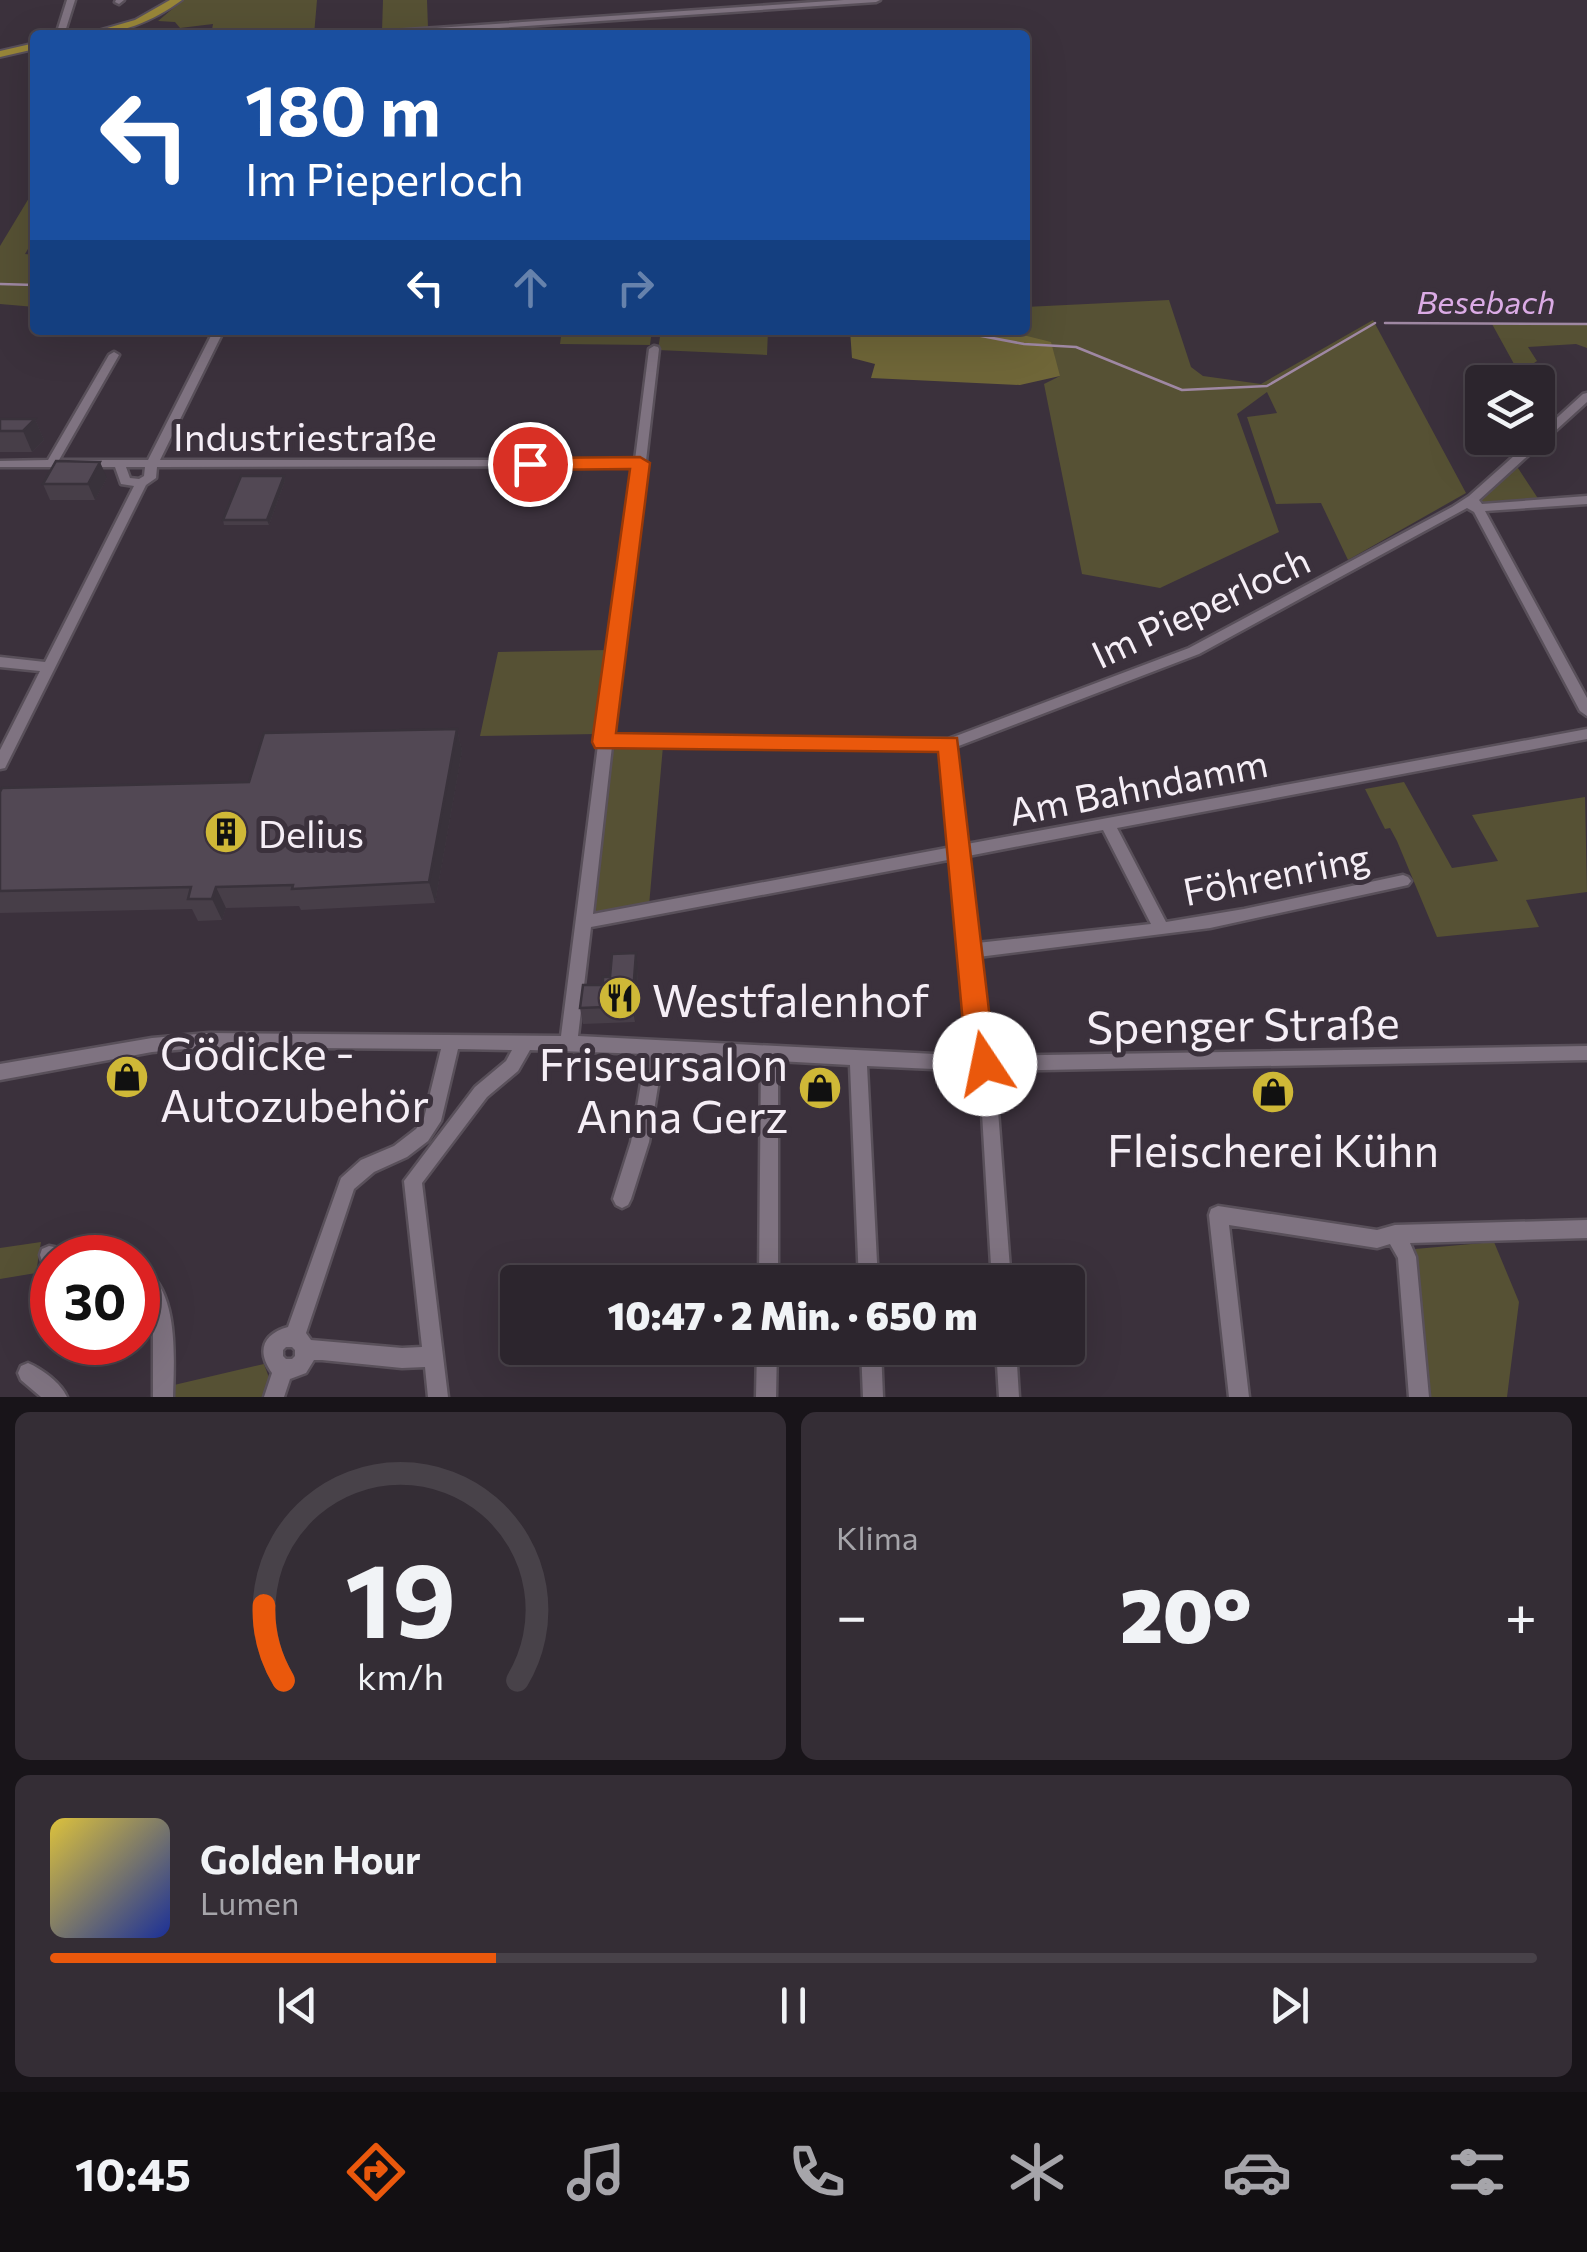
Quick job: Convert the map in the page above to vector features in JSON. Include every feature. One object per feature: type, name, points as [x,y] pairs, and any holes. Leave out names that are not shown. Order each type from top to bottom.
[{"type":"main road","points":[[107,30],[138,22],[176,0]]},
{"type":"main road","points":[[0,54],[30,49]]},
{"type":"street","points":[[62,30],[71,0]]},
{"type":"street","points":[[446,30],[873,0]]},
{"type":"street","points":[[151,466],[216,335]]},
{"type":"street","points":[[569,1043],[654,349]]},
{"type":"street","points":[[50,465],[114,355]]},
{"type":"street","name":"Im Pieperloch","points":[[604,742],[948,744],[1178,658],[1475,503],[1587,396]]},
{"type":"street","name":"Industriestraße","points":[[0,464],[640,463]]},
{"type":"street","name":"Industriestraße","points":[[120,466],[125,480],[141,484],[152,475],[151,466]]},
{"type":"street","points":[[0,764],[141,484]]},
{"type":"street","points":[[1587,500],[1475,503],[1587,711]]},
{"type":"street","points":[[0,662],[50,667]]},
{"type":"street","name":"Am Bahndamm","points":[[584,922],[1587,734]]},
{"type":"street","points":[[948,744],[979,1045],[985,1064],[1001,1265]]},
{"type":"street","name":"Föhrenring","points":[[1108,825],[1161,928]]},
{"type":"street","name":"Föhrenring","points":[[969,951],[1161,928],[1402,881]]},
{"type":"street","name":"Spenger Straße","points":[[0,1072],[152,1045],[209,1040],[569,1043],[985,1064],[1587,1053]]},
{"type":"street","points":[[274,1397],[283,1369],[298,1364],[300,1343],[346,1184],[366,1166],[402,1154],[426,1132],[451,1042]]},
{"type":"street","points":[[438,1397],[414,1180],[481,1092],[534,1043]]},
{"type":"street","points":[[622,1199],[640,1142],[656,1048]]},
{"type":"street","points":[[768,1265],[770,1054]]},
{"type":"street","points":[[858,1059],[867,1265]]},
{"type":"street","points":[[1239,1397],[1218,1215],[1377,1239],[1396,1234],[1587,1228]]},
{"type":"street","points":[[1396,1234],[1407,1258],[1419,1397]]},
{"type":"street","points":[[160,1327],[163,1397]]},
{"type":"street","points":[[300,1343],[414,1359],[433,1356]]},
{"type":"street","points":[[766,1397],[767,1365]]},
{"type":"street","points":[[871,1365],[873,1397]]},
{"type":"street","points":[[1007,1365],[1010,1397]]},
{"type":"street","points":[[28,1373],[57,1397]]},
{"type":"shaded area","points":[[183,0],[317,0],[314,30],[212,30],[213,24],[180,28],[175,22],[158,21]]},
{"type":"shaded area","points":[[383,0],[427,0],[428,28],[382,30]]},
{"type":"shaded area","points":[[30,196],[30,246],[25,254],[30,254],[30,307],[0,304],[0,246]]},
{"type":"shaded area","points":[[1169,300],[1191,367],[1203,376],[1261,384],[1373,320],[1466,493],[1348,560],[1321,503],[1276,504],[1247,417],[1277,413],[1267,392],[1237,414],[1279,532],[1160,588],[1082,574],[1044,384],[1060,376],[1009,335],[1030,335],[1030,307]]},
{"type":"shaded area","points":[[1492,324],[1587,325],[1587,348],[1576,344],[1528,347],[1537,361],[1515,365]]},
{"type":"shaded area","points":[[503,335],[651,335],[650,345],[560,344],[561,337]]},
{"type":"shaded area","points":[[660,335],[768,335],[767,355],[658,350]]},
{"type":"shaded area","points":[[850,335],[1023,335],[1051,342],[1060,376],[1020,385],[871,378],[875,364],[852,358]]},
{"type":"shaded area","points":[[1516,465],[1539,500],[1485,504],[1480,500]]},
{"type":"shaded area","points":[[608,650],[597,734],[480,736],[498,652]]},
{"type":"shaded area","points":[[663,746],[649,906],[591,917],[611,747]]},
{"type":"shaded area","points":[[1404,782],[1452,868],[1498,861],[1472,815],[1585,797],[1587,892],[1526,900],[1539,927],[1437,937],[1397,841],[1390,828],[1385,829],[1365,789]]},
{"type":"shaded area","points":[[1494,1242],[1519,1302],[1507,1397],[1429,1397],[1415,1249]]},
{"type":"shaded area","points":[[30,1244],[30,1274],[0,1279],[0,1248]]},
{"type":"shaded area","points":[[264,1364],[271,1383],[267,1397],[174,1397],[174,1385]]},
{"type":"building","points":[[0,419],[35,419],[23,431],[0,431]]},
{"type":"building","points":[[56,461],[100,462],[88,484],[43,484]]},
{"type":"building","points":[[241,476],[284,476],[267,520],[223,520]]},
{"type":"building","name":"Delius","points":[[457,729],[429,882],[292,889],[293,885],[216,887],[212,899],[188,899],[191,887],[0,891],[2,788],[249,782],[264,733]]},
{"type":"building","points":[[636,953],[632,1006],[580,1008],[583,985],[603,985],[603,977],[610,977],[612,954]]},
{"type":"waterway","name":"Besebach","points":[[0,284],[30,285]]},
{"type":"waterway","name":"Besebach","points":[[976,335],[1024,344],[1076,347],[1182,390],[1267,386],[1375,323]]},
{"type":"waterway","name":"Besebach","points":[[1385,323],[1587,324]]},
{"type":"place","name":"Delius","points":[[226,832]]},
{"type":"place","name":"Westfalenhof","points":[[620,998]]},
{"type":"place","name":"Gödicke - Autozubehör","points":[[127,1077]]},
{"type":"place","name":"Friseursalon Anna Gerz","points":[[820,1088]]},
{"type":"place","name":"Fleischerei Kühn","points":[[1273,1092]]},
{"type":"route","points":[[530,464],[640,463],[604,742],[935,747],[948,744],[979,1045],[985,1064]]}]
